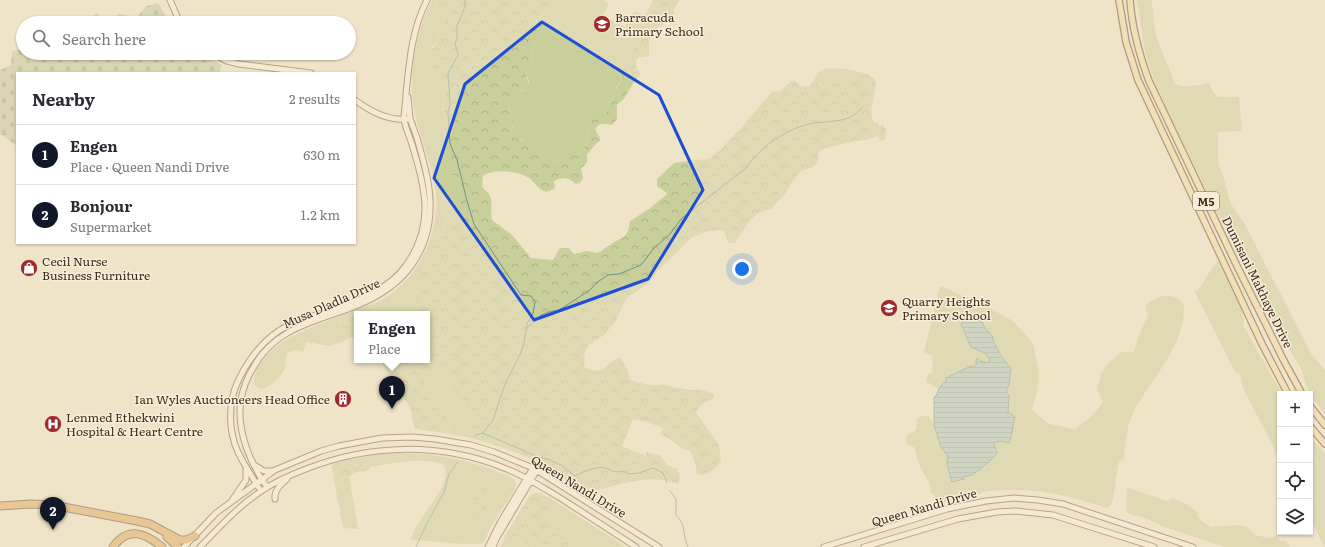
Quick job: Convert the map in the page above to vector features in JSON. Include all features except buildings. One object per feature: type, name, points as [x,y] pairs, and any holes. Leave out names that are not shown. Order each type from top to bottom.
[{"type":"highway","points":[[0,506],[40,504],[59,506],[137,520],[150,524],[176,539],[183,541],[195,536]]},
{"type":"highway","points":[[164,532],[167,538],[178,547]]},
{"type":"highway","points":[[113,547],[124,537],[134,534],[146,536],[159,545]]},
{"type":"main road","points":[[170,0],[177,16]]},
{"type":"main road","name":"Musa Dladla Drive","points":[[261,490],[246,467],[235,443],[230,412],[236,384],[252,356],[267,340],[285,327],[370,294],[383,287],[402,272],[417,247],[424,225],[426,209],[425,196],[421,173],[404,119],[409,66],[415,32],[427,0]]},
{"type":"main road","name":"Dumisani Makhaye Drive","points":[[1119,0],[1126,42],[1140,85],[1262,344],[1286,391]]},
{"type":"main road","name":"Dumisani Makhaye Drive","points":[[1130,0],[1132,24],[1138,49],[1149,81],[1240,272],[1300,391]]},
{"type":"main road","points":[[225,60],[239,64],[303,72]]},
{"type":"main road","name":"Musa Dladla Drive","points":[[267,488],[254,464],[244,438],[240,416],[242,392],[257,360],[267,348],[289,331],[362,303],[382,293],[404,275],[412,266],[419,254],[428,230],[431,212],[430,196],[425,170],[410,118],[407,86]]},
{"type":"main road","points":[[356,101],[379,115],[394,119],[410,118]]},
{"type":"main road","points":[[1313,410],[1325,425]]},
{"type":"main road","points":[[1311,427],[1325,444]]},
{"type":"main road","name":"Queen Nandi Drive","points":[[184,547],[216,513],[275,470],[316,453],[339,446],[382,438],[412,437],[447,440],[471,445],[494,452],[535,469],[659,547]]},
{"type":"main road","name":"Queen Nandi Drive","points":[[200,547],[226,519],[261,490],[292,474],[334,459],[359,453],[383,450],[413,449],[470,457],[504,468],[529,479],[636,547]]},
{"type":"main road","points":[[254,464],[264,471],[275,470]]},
{"type":"main road","points":[[232,500],[246,480],[246,467]]},
{"type":"main road","points":[[493,547],[535,469]]},
{"type":"main road","points":[[275,499],[278,487],[292,474]]},
{"type":"main road","points":[[488,547],[501,521],[529,479]]},
{"type":"main road","name":"Queen Nandi Drive","points":[[824,547],[947,509],[986,501],[1014,498],[1049,501],[1068,506],[1193,547]]},
{"type":"main road","name":"Queen Nandi Drive","points":[[864,547],[958,519],[997,512],[1015,511],[1034,512],[1059,517],[1154,547]]},
{"type":"highlighted area","points":[[542,22],[659,95],[703,190],[648,279],[534,320],[434,178],[465,84]]},
{"type":"green space","points":[[432,0],[437,0],[435,2],[439,15],[443,17],[446,22],[438,34],[437,43],[432,46],[431,50],[437,82],[443,90],[446,143],[449,149],[450,161],[459,198],[457,205],[445,224],[424,265],[417,286],[418,291],[415,299],[417,305],[416,311],[364,311],[361,308],[378,302],[393,292],[406,280],[417,266],[426,250],[436,216],[434,180],[417,121],[412,88],[415,49],[426,12]]},
{"type":"green space","points":[[437,0],[556,0],[542,15],[537,29],[537,40],[531,48],[532,63],[526,72],[529,87],[516,93],[510,105],[509,113],[513,122],[511,132],[512,135],[527,142],[555,162],[566,156],[573,156],[581,151],[586,145],[589,131],[585,125],[587,119],[592,114],[605,114],[607,112],[607,105],[614,97],[614,92],[622,80],[618,73],[606,69],[603,60],[605,58],[611,64],[624,69],[646,23],[645,16],[653,0],[680,0],[674,9],[673,18],[652,32],[649,42],[649,55],[639,57],[636,61],[636,67],[640,72],[640,75],[623,100],[617,104],[617,119],[612,125],[600,124],[595,129],[600,141],[587,154],[587,162],[581,169],[583,178],[580,183],[576,184],[565,178],[560,179],[554,181],[554,189],[546,192],[529,178],[512,172],[499,171],[483,176],[482,187],[487,191],[492,202],[492,220],[512,235],[531,258],[553,260],[560,248],[569,248],[574,254],[587,251],[598,253],[624,237],[628,231],[630,221],[649,209],[667,194],[657,186],[657,179],[674,163],[708,159],[713,156],[741,128],[772,92],[780,91],[791,81],[795,81],[800,86],[808,87],[812,83],[817,73],[819,84],[821,86],[826,86],[847,77],[849,72],[848,69],[867,74],[875,79],[876,83],[871,110],[873,122],[880,126],[883,124],[886,130],[885,140],[880,141],[878,136],[822,149],[819,152],[817,163],[811,168],[803,170],[797,175],[785,194],[771,209],[758,213],[749,221],[735,243],[729,243],[724,231],[720,230],[708,231],[691,238],[656,273],[649,283],[627,298],[615,322],[604,335],[589,345],[585,352],[584,367],[600,370],[620,357],[628,371],[630,379],[633,381],[648,385],[665,385],[690,390],[703,390],[714,394],[713,399],[702,404],[696,412],[719,445],[721,461],[711,472],[701,475],[697,474],[689,450],[684,450],[660,434],[663,428],[633,419],[622,446],[646,456],[646,452],[659,455],[668,466],[677,469],[680,481],[677,484],[668,481],[650,479],[633,481],[588,491],[583,490],[551,469],[520,454],[499,446],[466,437],[469,422],[468,413],[430,356],[430,311],[416,311],[417,305],[415,299],[418,291],[418,278],[430,251],[457,205],[458,199],[457,188],[450,166],[444,131],[444,94],[442,88],[435,79],[433,71],[431,50],[437,43],[439,33],[445,23],[444,18],[439,15],[435,6]]},
{"type":"green space","points":[[556,0],[603,0],[609,3],[603,16],[625,27],[634,11],[645,16],[646,23],[624,70],[611,64],[605,58],[606,69],[618,73],[622,80],[616,88],[614,97],[607,105],[607,112],[605,114],[592,114],[586,145],[581,151],[573,156],[566,156],[555,162],[523,140],[512,135],[511,132],[513,123],[509,113],[510,105],[515,93],[524,90],[529,82],[526,72],[532,63],[531,48],[537,40],[537,29],[542,15]]},
{"type":"green space","points":[[1137,0],[1152,0],[1156,35],[1175,84],[1192,86],[1209,82],[1213,92],[1218,97],[1239,97],[1242,131],[1218,132],[1218,165],[1222,172],[1231,204],[1243,221],[1312,355],[1325,370],[1325,414],[1313,399],[1313,391],[1308,391],[1302,370],[1248,276],[1169,114],[1155,83],[1145,52]]},
{"type":"green space","points":[[158,3],[166,16],[138,16],[147,6]]},
{"type":"green space","points":[[119,14],[130,16],[116,16]]},
{"type":"green space","points":[[16,50],[16,60],[212,60],[222,65],[220,72],[16,72],[16,145],[0,134],[0,70],[11,65],[12,52]]},
{"type":"green space","points":[[827,68],[848,69],[849,75],[844,80],[821,86],[818,80],[818,73]]},
{"type":"green space","points":[[1218,261],[1242,310],[1244,327],[1280,391],[1277,391],[1277,454],[1242,386],[1242,379],[1239,373],[1235,372],[1193,289],[1197,291]]},
{"type":"green space","points":[[940,286],[984,305],[1013,321],[1033,343],[1039,372],[1037,392],[1032,410],[1049,424],[1075,429],[1091,417],[1103,402],[1097,390],[1101,373],[1108,363],[1122,352],[1134,352],[1139,335],[1148,315],[1145,306],[1149,302],[1164,296],[1174,297],[1184,304],[1180,334],[1174,347],[1141,398],[1131,417],[1124,459],[1119,462],[1112,504],[1107,508],[1077,499],[1049,493],[1021,490],[988,491],[959,500],[936,502],[934,496],[930,492],[930,483],[918,462],[915,448],[907,444],[905,441],[907,435],[916,430],[917,419],[921,416],[928,416],[931,419],[941,447],[948,456],[947,464],[952,482],[964,476],[972,475],[979,469],[984,468],[997,453],[994,445],[996,442],[1002,441],[1009,443],[1012,436],[1012,427],[1015,417],[1008,412],[1009,396],[1006,391],[1009,385],[1011,369],[1001,356],[983,323],[977,350],[986,354],[990,360],[989,363],[981,361],[946,378],[946,381],[939,388],[933,387],[931,384],[926,382],[927,375],[932,372],[933,365],[932,356],[924,352]]},
{"type":"green space","points":[[361,308],[364,311],[354,311],[354,336],[348,339],[342,328],[340,316]]},
{"type":"green space","points":[[340,316],[340,322],[348,339],[331,346],[306,342],[303,352],[296,350],[287,353],[285,363],[286,367],[273,384],[262,389],[256,386],[254,379],[258,367],[266,356],[276,347],[289,338]]},
{"type":"green space","points":[[430,356],[437,365],[468,413],[469,422],[466,437],[451,434],[451,430],[413,363],[430,363]]},
{"type":"green space","points":[[382,363],[413,363],[416,366],[418,373],[439,402],[448,421],[451,434],[416,429],[413,424],[409,406]]},
{"type":"green space","points":[[1313,440],[1325,454],[1325,547],[1313,525]]},
{"type":"green space","points":[[398,453],[443,456],[458,459],[486,467],[514,479],[516,483],[515,489],[494,521],[483,543],[460,544],[411,540],[419,522],[444,482],[446,473],[444,465],[436,462],[417,461],[370,467],[368,464],[356,465],[346,460],[374,455]]},
{"type":"green space","points":[[346,460],[349,463],[358,466],[361,464],[368,464],[370,467],[369,470],[357,472],[349,477],[338,478],[334,474],[331,465]]},
{"type":"green space","points":[[333,474],[342,479],[349,477],[358,529],[343,528]]},
{"type":"green space","points":[[1127,487],[1166,501],[1173,498],[1188,505],[1197,512],[1198,517],[1203,522],[1211,527],[1237,525],[1247,527],[1255,535],[1269,538],[1276,536],[1281,541],[1286,541],[1290,547],[1225,547],[1167,528],[1142,517],[1131,515],[1127,512],[1126,507]]},
{"type":"green space","points":[[482,488],[487,490],[485,516],[479,522],[474,511],[473,502],[477,490]]},
{"type":"green space","points":[[540,493],[549,498],[551,515],[556,521],[556,527],[560,531],[561,535],[571,537],[576,547],[533,547],[516,540],[504,538],[530,495]]},
{"type":"green space","points":[[547,496],[626,547],[576,547],[571,538],[560,535],[556,527],[556,521],[551,515]]},
{"type":"green space","points":[[504,538],[516,540],[533,547],[500,547]]},
{"type":"water","points":[[964,314],[983,323],[985,328],[993,337],[993,341],[1001,356],[1011,369],[1009,385],[1006,391],[1009,396],[1008,412],[1015,417],[1009,443],[1002,441],[996,442],[994,445],[997,453],[989,462],[974,474],[964,476],[964,479],[952,482],[947,464],[948,456],[941,447],[934,425],[934,397],[936,396],[939,388],[946,381],[946,378],[971,366],[973,367],[976,365],[977,358],[981,361],[989,363],[990,360],[984,353],[971,347],[961,324],[963,320],[961,315]]},
{"type":"waterway","points":[[465,0],[465,6],[457,26],[457,39],[455,43],[458,55],[448,73],[450,144],[457,160],[474,224],[521,295],[531,296],[535,302],[533,313],[527,324],[524,343],[520,355],[505,384],[493,420],[483,433]]},
{"type":"waterway","points":[[526,329],[541,315],[552,311],[557,311],[590,290],[596,283],[608,275],[619,274],[641,265],[654,248],[670,234],[682,218],[746,168],[767,145],[785,133],[804,125],[848,118],[863,107]]},
{"type":"waterway","points":[[474,437],[483,433],[561,465],[575,476],[585,471],[602,467],[616,472],[623,471],[628,474],[639,473],[653,468],[663,473],[667,483]]},
{"type":"waterway","points":[[416,547],[444,492],[449,474],[458,462]]},
{"type":"waterway","points":[[670,491],[676,499],[676,515],[682,523],[688,547]]},
{"type":"place","name":"Barracuda Primary School","points":[[602,24]]},
{"type":"place","name":"Cecil Nurse Business Furniture","points":[[29,268]]},
{"type":"place","name":"Quarry Heights Primary School","points":[[889,308]]},
{"type":"place","name":"Ian Wyles Auctioneers Head Office","points":[[343,399]]},
{"type":"place","name":"Engen","points":[[392,409]]},
{"type":"place","name":"Lenmed Ethekwini Hospital & Heart Centre","points":[[53,424]]},
{"type":"place","name":"Bonjour","points":[[53,530]]}]
